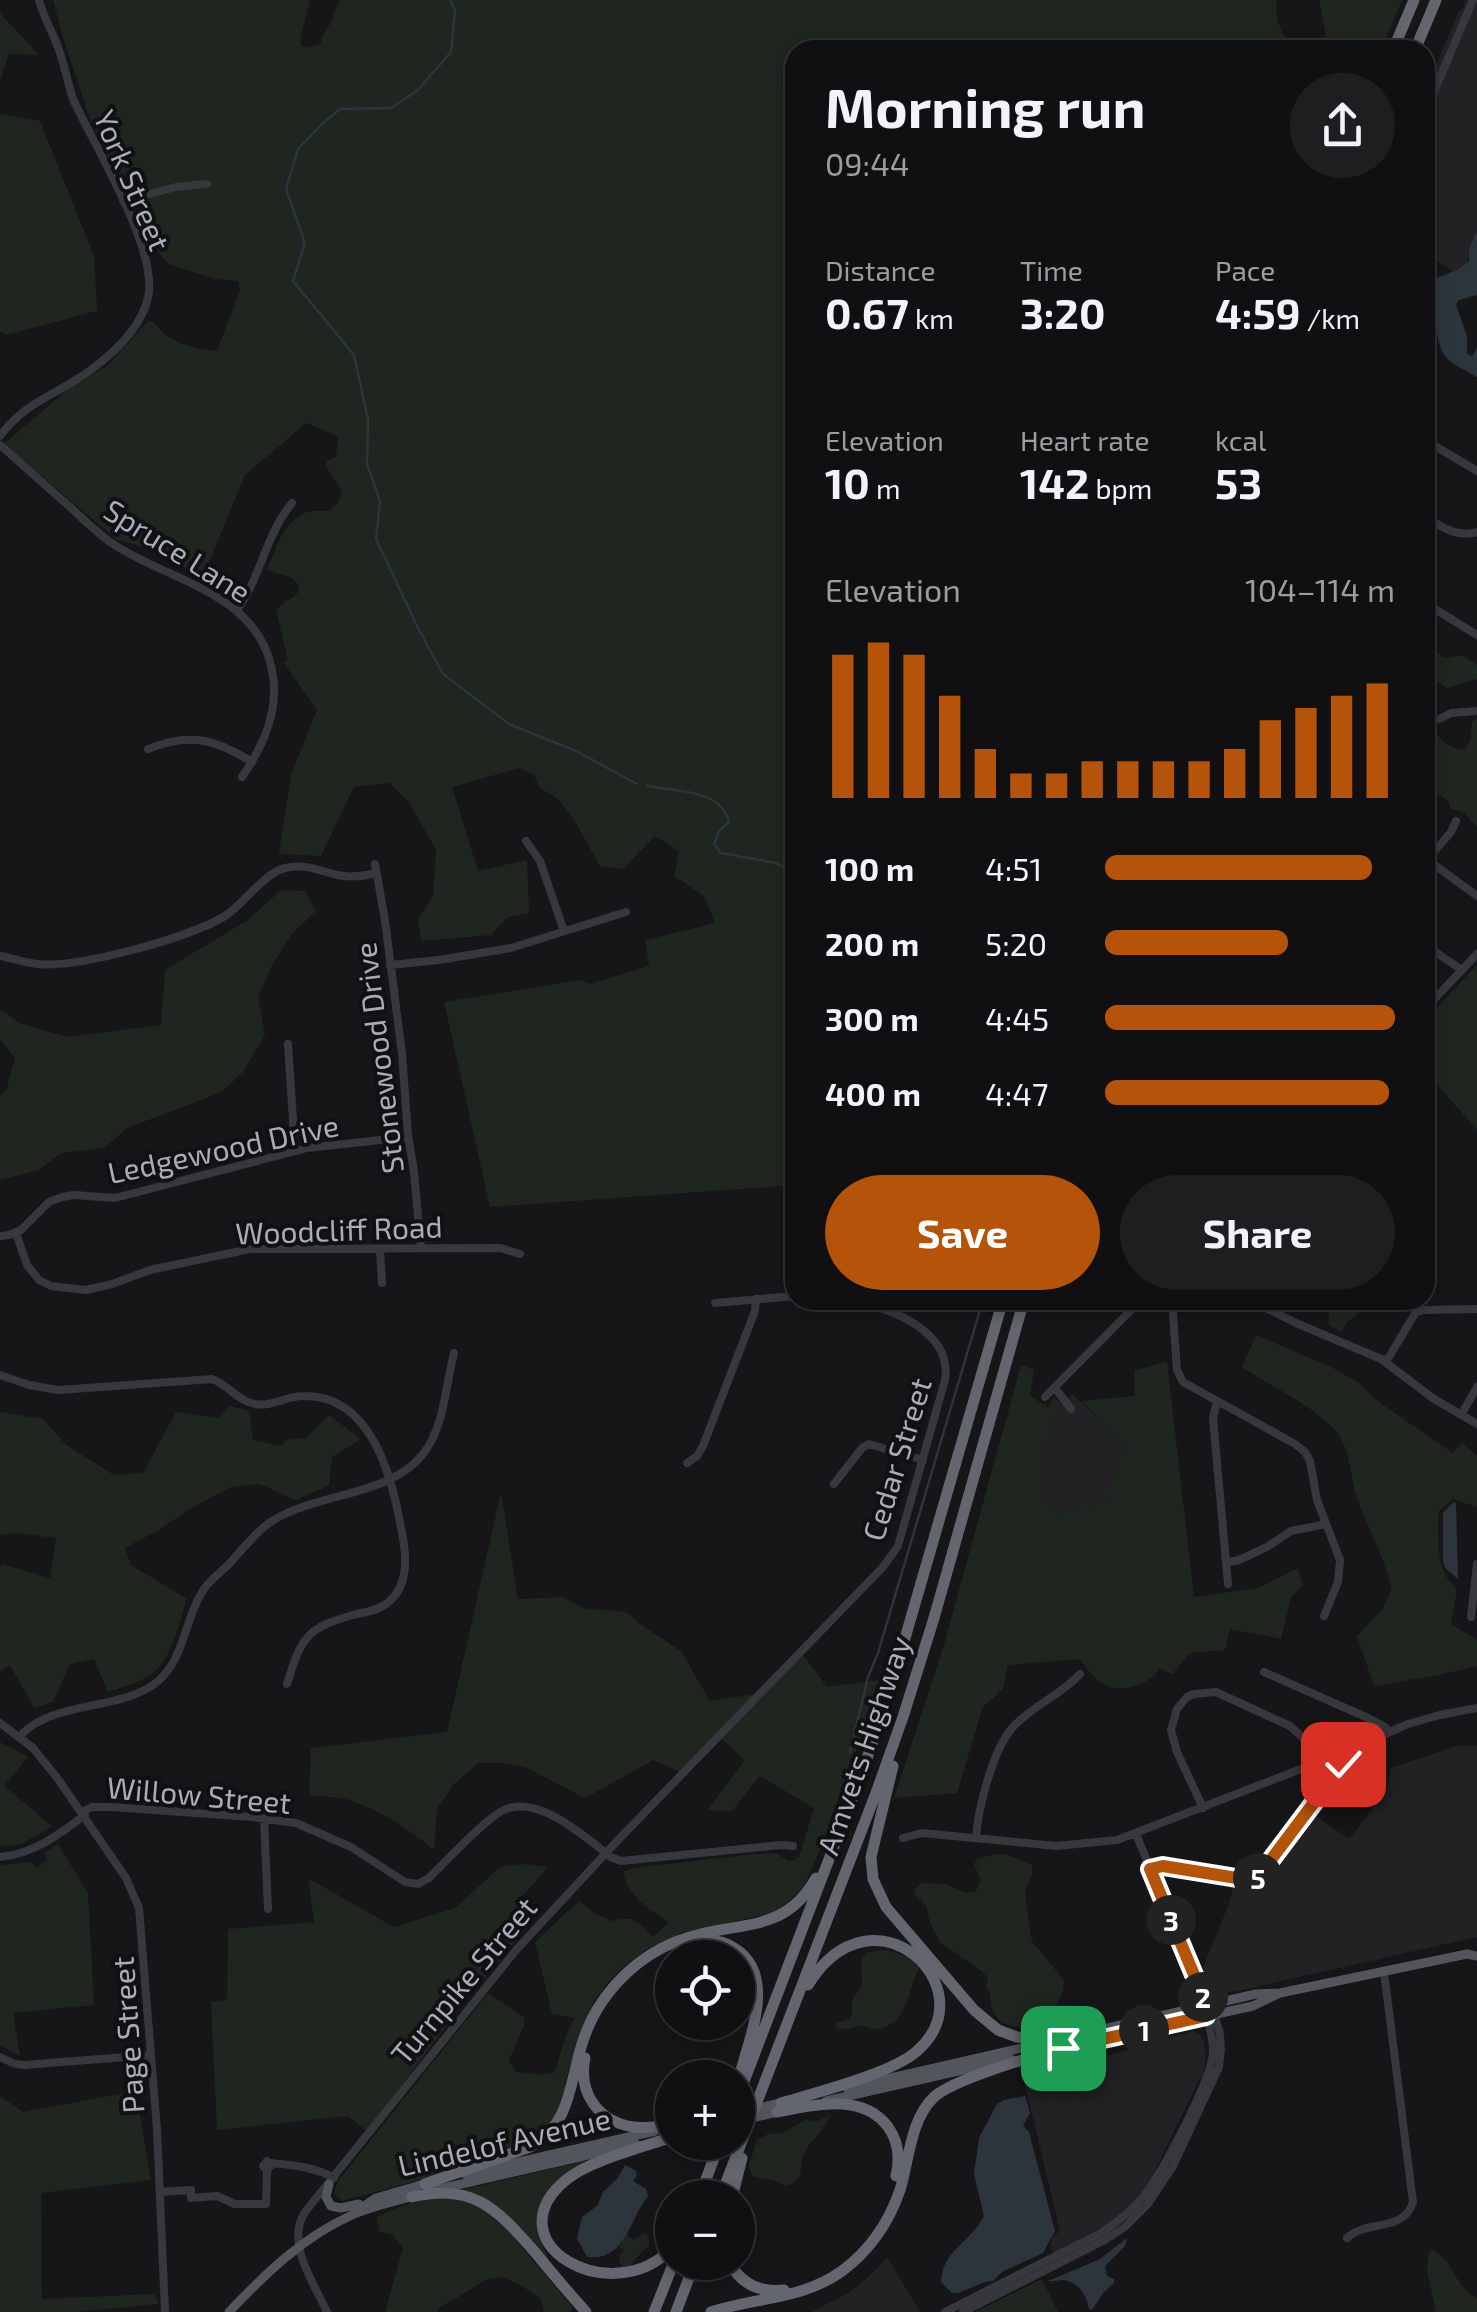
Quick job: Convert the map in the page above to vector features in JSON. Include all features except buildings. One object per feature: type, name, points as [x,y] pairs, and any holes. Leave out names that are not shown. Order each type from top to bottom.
[{"type":"highway","points":[[1397,40],[1414,0]]},
{"type":"highway","points":[[1418,40],[1436,0]]},
{"type":"highway","name":"Amvets Highway","points":[[752,2060],[852,1801],[909,1632],[1000,1310]]},
{"type":"highway","name":"Amvets Highway","points":[[727,2180],[876,1793],[917,1674],[1021,1310]]},
{"type":"highway","points":[[917,1674],[872,1848],[873,1879],[879,1896],[974,2010],[991,2025],[1033,2040],[1091,2032]]},
{"type":"highway","points":[[425,2184],[525,2149],[545,2138],[562,2115],[587,2029],[614,1986],[640,1961],[675,1942],[764,1922],[794,1906],[816,1877],[852,1801]]},
{"type":"highway","points":[[655,2127],[637,2128],[611,2120],[592,2102],[583,2078],[588,2046],[604,2010],[626,1983],[656,1959],[710,1940],[728,1944],[748,1960],[756,1978],[758,1998],[743,2060]]},
{"type":"highway","points":[[778,2047],[816,1972],[853,1944],[871,1940],[899,1944],[918,1956],[935,1982],[939,2000],[936,2021],[928,2040],[916,2052],[886,2068],[779,2107]]},
{"type":"highway","points":[[711,2312],[798,2294],[843,2270],[872,2242],[892,2210],[916,2126],[928,2103],[952,2085],[1063,2048]]},
{"type":"highway","points":[[737,2180],[757,2102]]},
{"type":"highway","points":[[743,2280],[760,2290],[776,2292],[806,2284],[839,2265],[860,2246],[878,2221],[899,2163],[898,2146],[890,2129],[875,2115],[842,2104],[779,2107]]},
{"type":"highway","points":[[580,2286],[554,2264],[546,2245],[544,2220],[548,2204],[564,2181],[582,2170],[655,2142]]},
{"type":"highway","points":[[412,2196],[447,2192],[488,2204],[505,2218],[586,2312]]},
{"type":"highway","points":[[647,2278],[655,2271]]},
{"type":"highway","points":[[654,2312],[667,2280]]},
{"type":"highway","points":[[676,2312],[688,2280]]},
{"type":"main road","points":[[755,2111],[1063,2048],[1209,2012],[1266,1992],[1280,1993],[1472,1955],[1477,1947]]},
{"type":"main road","points":[[755,2115],[1091,2032],[1209,2012]]},
{"type":"main road","name":"Lindelof Avenue","points":[[299,2247],[376,2198],[655,2130]]},
{"type":"main road","name":"Lindelof Avenue","points":[[352,2214],[466,2182],[655,2140]]},
{"type":"main road","points":[[331,2181],[326,2197],[334,2207],[346,2208],[376,2198]]},
{"type":"main road","name":"Turnpike Street","points":[[229,2312],[299,2247]]},
{"type":"street","name":"York Street","points":[[0,436],[32,404],[114,352],[143,312],[149,292],[145,254],[135,226],[74,99],[39,0]]},
{"type":"street","points":[[1435,89],[1473,0]]},
{"type":"street","points":[[122,201],[176,187],[206,184]]},
{"type":"street","name":"Spruce Lane","points":[[0,445],[111,543],[237,610],[253,625],[274,675],[272,714],[260,750],[242,778]]},
{"type":"street","points":[[1435,445],[1476,467]]},
{"type":"street","points":[[237,610],[272,531],[292,503]]},
{"type":"street","points":[[1435,522],[1456,534],[1477,532]]},
{"type":"street","points":[[1435,609],[1477,634]]},
{"type":"street","points":[[1439,719],[1451,712],[1477,710]]},
{"type":"street","points":[[148,749],[176,740],[206,740],[252,762]]},
{"type":"street","points":[[1435,850],[1456,821]]},
{"type":"street","points":[[526,841],[540,860],[564,932]]},
{"type":"street","name":"Stonewood Drive","points":[[0,956],[52,964],[150,945],[209,926],[278,871],[309,866],[341,876],[360,876],[375,868],[390,964],[421,1248]]},
{"type":"street","points":[[1435,866],[1477,896]]},
{"type":"street","points":[[390,964],[511,948],[626,912]]},
{"type":"street","points":[[1435,952],[1462,970]]},
{"type":"street","points":[[1435,998],[1477,954]]},
{"type":"street","points":[[288,1044],[295,1151]]},
{"type":"street","name":"Ledgewood Drive","points":[[16,1233],[49,1202],[74,1195],[115,1198],[295,1151],[408,1136]]},
{"type":"street","points":[[0,1236],[16,1233]]},
{"type":"street","name":"Woodcliff Road","points":[[16,1233],[28,1265],[39,1280],[51,1286],[86,1290],[150,1270],[237,1251],[500,1248],[520,1254]]},
{"type":"street","points":[[380,1249],[382,1282]]},
{"type":"street","points":[[715,1303],[785,1297]]},
{"type":"street","points":[[687,1463],[697,1456],[705,1442],[755,1312],[756,1300]]},
{"type":"street","points":[[1435,1310],[1477,1309]]},
{"type":"street","name":"Cedar Street","points":[[762,1694],[894,1554],[901,1539],[946,1366],[938,1345],[925,1331],[886,1310]]},
{"type":"street","points":[[1045,1397],[1131,1310]]},
{"type":"street","points":[[1173,1310],[1179,1376],[1186,1384],[1307,1454],[1317,1500],[1341,1568],[1324,1616]]},
{"type":"street","points":[[1272,1310],[1386,1362],[1477,1424]]},
{"type":"street","points":[[1386,1362],[1416,1312],[1424,1310]]},
{"type":"street","points":[[0,1724],[20,1736],[34,1722],[150,1686],[174,1661],[202,1592],[265,1527],[281,1516],[390,1478],[421,1457],[444,1410],[454,1353]]},
{"type":"street","points":[[0,1374],[58,1390],[212,1379],[247,1402],[264,1406],[302,1396],[320,1398],[352,1414],[367,1430],[390,1478],[407,1558],[404,1574],[389,1603],[313,1630],[295,1658],[287,1684]]},
{"type":"street","points":[[1461,1415],[1477,1387]]},
{"type":"street","points":[[1054,1388],[1071,1409]]},
{"type":"street","points":[[1217,1402],[1213,1418],[1228,1584]]},
{"type":"street","points":[[834,1484],[869,1444],[922,1460]]},
{"type":"street","points":[[1228,1562],[1263,1549],[1294,1530],[1326,1524]]},
{"type":"street","points":[[1471,1618],[1477,1564]]},
{"type":"street","points":[[1264,1672],[1368,1718],[1389,1732]]},
{"type":"street","points":[[976,1838],[993,1768],[1011,1729],[1080,1674]]},
{"type":"street","points":[[1203,1808],[1171,1730],[1176,1709],[1194,1694],[1219,1693],[1290,1726],[1301,1736],[1314,1764]]},
{"type":"street","name":"Turnpike Street","points":[[299,2247],[300,2219],[502,1967],[762,1694]]},
{"type":"street","points":[[903,1838],[922,1832],[1058,1846],[1104,1842],[1136,1834],[1389,1732],[1434,1716],[1477,1708]]},
{"type":"street","name":"Page Street","points":[[20,1736],[84,1814],[126,1878],[139,1908],[165,2312]]},
{"type":"street","points":[[1150,1869],[1163,1866],[1255,1881],[1343,1764],[1345,1752]]},
{"type":"street","name":"Willow Street","points":[[84,1814],[90,1808],[100,1807],[300,1824],[337,1839],[412,1884],[427,1880],[508,1808],[534,1809],[560,1819],[606,1854]]},
{"type":"street","points":[[0,1857],[36,1849],[84,1814]]},
{"type":"street","points":[[264,1818],[268,1909]]},
{"type":"street","points":[[963,2312],[1126,2226],[1166,2180],[1219,2068],[1221,2042],[1136,1834]]},
{"type":"street","points":[[606,1854],[617,1860],[633,1861],[793,1846]]},
{"type":"street","points":[[1347,2238],[1358,2229],[1402,2220],[1414,2199],[1384,1972]]},
{"type":"street","points":[[944,2312],[1101,2233],[1121,2220],[1142,2198],[1165,2162],[1209,2071],[1213,2049],[1209,2012]]},
{"type":"street","points":[[0,2057],[24,2065],[151,2055]]},
{"type":"street","points":[[160,2192],[191,2190],[191,2198],[217,2196],[235,2204],[266,2204],[269,2166],[294,2165],[328,2174],[331,2181]]},
{"type":"street","points":[[299,2247],[327,2312]]},
{"type":"shaded area","points":[[53,0],[310,0],[300,40],[306,48],[321,44],[339,0],[1277,0],[1280,27],[1287,40],[785,40],[785,1186],[490,1207],[444,1002],[580,980],[589,984],[649,966],[645,940],[715,923],[704,896],[674,876],[679,851],[655,836],[623,869],[600,866],[559,800],[539,787],[534,775],[520,768],[452,787],[478,871],[527,860],[529,913],[507,917],[491,935],[421,941],[418,919],[433,896],[436,850],[409,802],[389,783],[354,787],[321,856],[279,854],[291,775],[317,710],[283,662],[288,660],[276,611],[297,594],[299,585],[292,578],[267,570],[279,540],[293,521],[306,513],[329,510],[338,502],[342,492],[326,466],[327,461],[336,457],[338,436],[306,423],[245,475],[203,577],[149,549],[116,539],[4,444],[67,390],[108,365],[148,321],[181,344],[217,351],[240,290],[238,281],[215,279],[168,264],[146,235],[91,122]]},
{"type":"shaded area","points":[[1319,0],[1402,0],[1385,40],[1327,40]]},
{"type":"shaded area","points":[[1466,0],[1477,0],[1477,237],[1461,277],[1435,260],[1435,67]]},
{"type":"shaded area","points":[[0,13],[39,55],[9,54],[0,81]]},
{"type":"shaded area","points":[[0,114],[40,121],[94,256],[97,311],[6,335],[0,331]]},
{"type":"shaded area","points":[[1477,231],[1477,295],[1459,300],[1456,305],[1467,336],[1467,354],[1472,356],[1477,348],[1477,377],[1444,355],[1435,324],[1436,278],[1469,261],[1469,249]]},
{"type":"shaded area","points":[[1435,652],[1444,658],[1462,655],[1477,665],[1477,679],[1447,688],[1435,679]]},
{"type":"shaded area","points":[[1477,718],[1477,827],[1463,812],[1450,809],[1445,798],[1435,794],[1435,732],[1459,750],[1469,743],[1472,722]]},
{"type":"shaded area","points":[[281,890],[305,891],[316,911],[291,935],[272,965],[258,997],[265,1035],[243,1072],[222,1092],[127,1128],[104,1148],[61,1153],[39,1170],[0,1180],[0,1096],[6,1091],[15,1058],[0,1039],[0,1011],[21,1024],[68,1037],[161,1025],[165,970],[248,920]]},
{"type":"shaded area","points":[[1477,965],[1477,1130],[1435,1082],[1435,1009]]},
{"type":"shaded area","points":[[1362,1310],[1341,1332],[1329,1325],[1329,1311]]},
{"type":"shaded area","points":[[1256,1335],[1358,1382],[1379,1402],[1453,1453],[1462,1443],[1477,1456],[1477,1507],[1453,1499],[1438,1512],[1441,1563],[1457,1589],[1451,1624],[1477,1640],[1477,1666],[1374,1686],[1357,1636],[1382,1610],[1392,1589],[1385,1566],[1358,1501],[1339,1436],[1313,1411],[1242,1367]]},
{"type":"shaded area","points":[[1167,1362],[1194,1597],[1258,1588],[1298,1568],[1303,1586],[1291,1597],[1281,1639],[1230,1629],[1225,1650],[1190,1653],[1172,1674],[1160,1669],[1141,1684],[1125,1688],[1102,1683],[1079,1659],[1008,1665],[1003,1689],[983,1707],[957,1793],[894,1798],[944,1645],[1021,1365],[1034,1370],[1030,1395],[1048,1408],[1054,1396],[1060,1404],[1047,1440],[1040,1500],[1060,1514],[1107,1501],[1113,1479],[1130,1447],[1081,1401],[1135,1396],[1134,1370]]},
{"type":"shaded area","points":[[1072,1394],[1131,1447],[1113,1479],[1107,1501],[1060,1514],[1040,1501],[1047,1440],[1060,1404]]},
{"type":"shaded area","points":[[230,1406],[249,1411],[253,1440],[282,1446],[286,1439],[306,1438],[329,1415],[361,1439],[332,1457],[329,1485],[296,1500],[259,1484],[231,1487],[125,1548],[131,1565],[187,1599],[166,1658],[148,1676],[108,1692],[94,1659],[70,1664],[53,1702],[34,1708],[10,1665],[0,1672],[0,1568],[2,1564],[50,1578],[56,1538],[0,1535],[0,1412],[43,1419],[66,1445],[114,1475],[143,1473],[176,1412],[218,1418]]},
{"type":"shaded area","points":[[501,1492],[518,1599],[564,1597],[583,1608],[626,1612],[681,1651],[710,1701],[762,1693],[801,1652],[827,1687],[879,1680],[820,1850],[804,1886],[778,1912],[655,1940],[655,1946],[623,1967],[593,2003],[569,2068],[561,2107],[550,2127],[524,2145],[442,2174],[342,2201],[334,2194],[338,2181],[488,1993],[524,2017],[509,2060],[515,2071],[554,2073],[575,2018],[552,2014],[535,1942],[579,1901],[612,1921],[635,1921],[653,1937],[669,1922],[635,1896],[623,1872],[746,1855],[776,1853],[788,1861],[795,1860],[814,1808],[760,1776],[732,1811],[707,1810],[745,1760],[719,1737],[683,1773],[653,1760],[585,1798],[527,1768],[478,1763],[453,1785],[437,1809],[434,1850],[372,1809],[344,1799],[309,1795],[311,1748],[447,1732]]},
{"type":"shaded area","points":[[1454,1502],[1458,1579],[1445,1568],[1443,1560],[1443,1513]]},
{"type":"shaded area","points":[[0,1742],[28,1757],[4,1786],[52,1826],[22,1844],[0,1846]]},
{"type":"shaded area","points":[[1456,1746],[1477,1746],[1477,1937],[1237,1991],[1217,1993],[1208,1988],[1201,1972],[1234,1885],[1249,1887],[1260,1882],[1313,1814],[1349,1839],[1386,1792],[1391,1768]]},
{"type":"shaded area","points":[[58,1844],[88,1893],[94,2005],[13,2013],[20,2056],[0,2045],[0,1865],[30,1862],[37,1868],[47,1860],[44,1853]]},
{"type":"shaded area","points":[[996,1854],[1032,1865],[1025,1893],[1031,1937],[1064,1980],[1063,1992],[1047,2021],[1034,2026],[1011,2026],[998,2018],[992,2010],[984,1973],[940,1942],[926,1905],[915,1894],[922,1883],[946,1884],[965,1893],[976,1891],[981,1880],[974,1864],[977,1859]]},
{"type":"shaded area","points":[[500,1867],[548,1867],[518,1901],[536,1917],[467,1999],[367,2131],[348,2116],[217,2130],[211,2002],[227,2000],[228,1929],[314,1922],[308,1878],[394,1927],[455,1908]]},
{"type":"shaded area","points":[[882,1950],[903,1955],[919,1968],[900,2015],[885,2027],[836,2028],[837,2023],[852,2015],[852,2001],[862,1984],[861,1960],[868,1952]]},
{"type":"shaded area","points":[[1193,2031],[1204,2041],[1204,2070],[1150,2181],[1112,2222],[1053,2254],[1050,2245],[1060,2231],[1024,2080]]},
{"type":"shaded area","points":[[136,2091],[151,2180],[41,2193],[42,2299],[154,2294],[159,2304],[76,2312],[0,2312],[0,2096],[23,2112]]},
{"type":"shaded area","points":[[1025,2096],[1030,2113],[1023,2126],[1029,2132],[1055,2231],[1043,2253],[1002,2272],[993,2281],[952,2293],[941,2282],[946,2262],[984,2216],[974,2174],[979,2138],[997,2104]]},
{"type":"shaded area","points":[[830,2115],[806,2150],[794,2182],[784,2186],[752,2176],[749,2165],[755,2160],[757,2139],[783,2133],[805,2120],[818,2121]]},
{"type":"shaded area","points":[[609,2155],[557,2183],[539,2229],[549,2261],[499,2209],[461,2190]]},
{"type":"shaded area","points":[[625,2165],[635,2170],[633,2181],[646,2189],[648,2196],[618,2246],[600,2257],[587,2257],[577,2238],[582,2217],[598,2205],[603,2192]]},
{"type":"shaded area","points":[[434,2197],[462,2199],[486,2211],[510,2233],[573,2308],[570,2312],[544,2312],[541,2299],[509,2280],[498,2278],[479,2283],[438,2312],[385,2312],[403,2248],[391,2234],[380,2232],[376,2217]]},
{"type":"shaded area","points":[[645,2233],[649,2246],[627,2269],[623,2268],[619,2262],[624,2250],[619,2247],[626,2234],[634,2240]]},
{"type":"shaded area","points":[[1127,2238],[1125,2246],[1105,2266],[1114,2283],[1092,2310],[1073,2283],[1048,2281],[1100,2259]]},
{"type":"shaded area","points":[[1433,2250],[1477,2299],[1477,2312],[1436,2312],[1427,2271],[1429,2252]]},
{"type":"shaded area","points":[[887,2257],[920,2312],[812,2312],[848,2293]]},
{"type":"shaded area","points":[[1042,2279],[1058,2312],[975,2312]]},
{"type":"waterway","points":[[450,0],[455,11],[451,52],[418,90],[391,108],[340,109],[298,149],[286,189],[305,243],[293,281],[354,355],[368,419],[367,464],[380,501],[376,539],[443,674],[509,724],[576,751],[637,784]]},
{"type":"waterway","points":[[647,786],[707,797],[725,811],[729,822],[719,831],[714,844],[721,853],[785,868]]},
{"type":"waterway","points":[[850,1752],[868,1677],[980,1310]]},
{"type":"route","points":[[1063,2048],[1206,2016],[1202,1994],[1150,1869],[1163,1866],[1255,1881],[1343,1764]]}]
